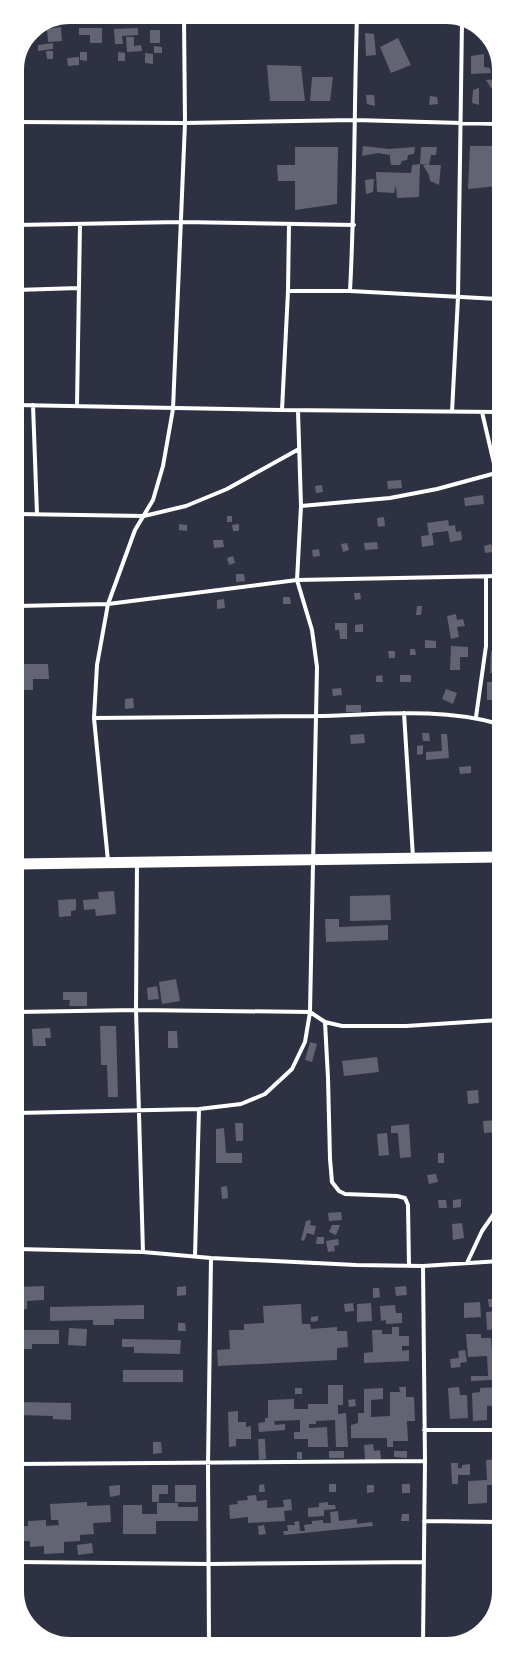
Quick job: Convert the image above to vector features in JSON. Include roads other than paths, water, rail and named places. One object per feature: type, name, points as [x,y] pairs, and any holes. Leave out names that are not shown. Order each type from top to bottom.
[{"type":"highway","points":[[23,864],[493,857]]},
{"type":"street","points":[[108,863],[94,718],[97,665],[108,604],[135,530],[153,500],[163,466],[174,409],[185,123],[184,23]]},
{"type":"street","points":[[350,291],[354,225],[354,120],[357,23]]},
{"type":"street","points":[[452,412],[458,297],[462,26]]},
{"type":"street","points":[[23,122],[185,123],[354,120],[493,124]]},
{"type":"street","points":[[23,225],[181,222],[354,225]]},
{"type":"street","points":[[77,406],[80,224]]},
{"type":"street","points":[[282,410],[288,291],[289,224]]},
{"type":"street","points":[[23,290],[79,288]]},
{"type":"street","points":[[288,291],[350,291],[493,299]]},
{"type":"street","points":[[23,405],[174,409],[493,412]]},
{"type":"street","points":[[33,405],[37,514]]},
{"type":"street","points":[[23,1113],[199,1109],[241,1104],[265,1094],[292,1069],[305,1042],[310,1012],[317,667],[312,630],[297,580],[301,506],[298,410]]},
{"type":"street","points":[[482,412],[493,460]]},
{"type":"street","points":[[23,514],[144,516],[186,506],[227,489],[299,449]]},
{"type":"street","points":[[301,506],[390,498],[437,489],[493,474]]},
{"type":"street","points":[[23,606],[108,604],[297,580],[493,576]]},
{"type":"street","points":[[476,717],[486,646],[486,577]]},
{"type":"street","points":[[404,713],[413,859]]},
{"type":"street","points":[[94,718],[316,716],[427,713],[476,717],[493,722]]},
{"type":"street","points":[[137,862],[136,1010],[143,1252]]},
{"type":"street","points":[[23,1012],[136,1010],[310,1012],[325,1022],[342,1026],[406,1026],[493,1020]]},
{"type":"street","points":[[325,1022],[332,1182],[338,1191],[345,1194],[397,1196],[405,1198],[408,1205],[409,1266]]},
{"type":"street","points":[[195,1256],[199,1109]]},
{"type":"street","points":[[467,1263],[482,1231],[493,1215]]},
{"type":"street","points":[[23,1249],[143,1252],[211,1258],[356,1265],[423,1266],[493,1261]]},
{"type":"street","points":[[209,1638],[208,1464],[211,1258]]},
{"type":"street","points":[[423,1266],[425,1461],[423,1638]]},
{"type":"street","points":[[424,1430],[493,1430]]},
{"type":"street","points":[[23,1464],[208,1464],[425,1461]]},
{"type":"street","points":[[424,1521],[493,1522]]},
{"type":"street","points":[[23,1562],[209,1564],[424,1562]]}]
